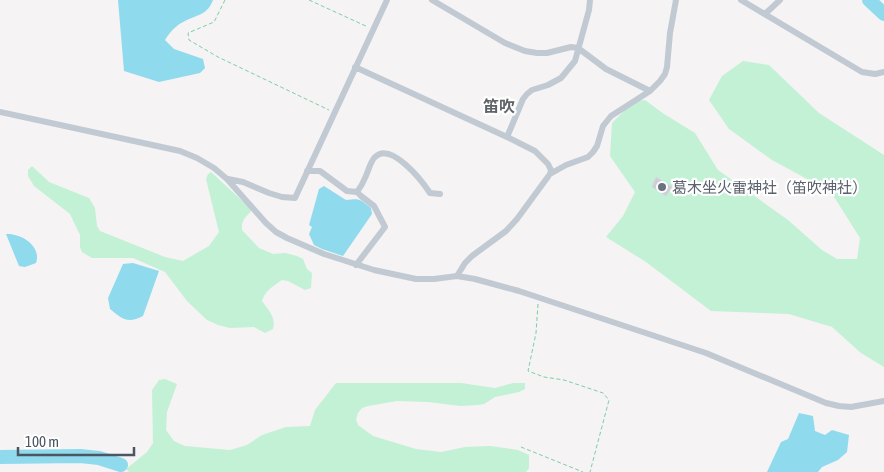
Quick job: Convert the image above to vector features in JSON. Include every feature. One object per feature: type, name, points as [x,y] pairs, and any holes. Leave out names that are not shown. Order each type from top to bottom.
[{"type":"street","points":[[226,179],[242,182],[282,197],[295,198],[386,0]]},
{"type":"street","points":[[432,0],[505,42],[525,51],[542,53],[571,47],[578,48],[606,68],[650,91]]},
{"type":"street","points":[[507,137],[523,99],[527,94],[561,78],[575,61],[590,0]]},
{"type":"street","points":[[457,276],[472,256],[512,225],[550,174],[566,165],[588,157],[593,152],[597,146],[602,126],[610,116],[650,91],[660,81],[667,67],[670,33],[676,0]]},
{"type":"street","points":[[741,0],[862,72],[875,74],[884,72]]},
{"type":"street","points":[[765,14],[780,0]]},
{"type":"street","points":[[355,67],[507,137],[535,152],[548,164],[551,170],[550,174]]},
{"type":"street","points":[[0,112],[180,151],[214,168],[276,232],[324,254],[356,265],[416,279],[457,276],[475,279],[706,353],[826,403],[852,407],[884,402]]},
{"type":"street","points":[[357,192],[364,181],[372,161],[381,153],[388,154],[411,169],[430,193],[440,194]]},
{"type":"street","points":[[307,171],[320,171],[347,191],[357,192],[374,206],[385,227],[356,265]]},
{"type":"path","points":[[225,0],[214,22],[188,33],[189,40],[218,57],[334,113]]},
{"type":"path","points":[[310,0],[373,30]]},
{"type":"path","points":[[538,298],[536,333],[528,371],[603,393],[609,400],[590,472]]},
{"type":"path","points":[[521,447],[582,472]]},
{"type":"green space","points":[[743,61],[769,65],[819,113],[884,155],[884,367],[861,353],[832,327],[789,314],[711,311],[646,262],[606,237],[623,216],[635,192],[610,156],[612,123],[634,101],[645,100],[695,133],[718,170],[788,220],[822,250],[837,259],[857,259],[860,238],[831,192],[772,160],[729,129],[709,100],[722,76]]},
{"type":"green space","points":[[32,166],[49,182],[89,198],[95,208],[97,226],[100,231],[165,257],[183,261],[209,246],[219,232],[206,179],[211,172],[252,210],[244,219],[242,230],[259,248],[273,254],[285,253],[303,259],[307,269],[312,273],[311,288],[305,290],[282,280],[270,289],[262,301],[271,314],[274,325],[273,329],[265,333],[254,327],[230,328],[218,325],[207,320],[187,301],[165,272],[133,258],[92,258],[82,252],[80,235],[70,214],[34,186],[28,176],[28,170]]},
{"type":"green space","points":[[165,379],[177,384],[167,412],[166,430],[174,441],[185,446],[230,450],[247,445],[262,435],[286,427],[310,426],[315,410],[336,383],[461,383],[495,388],[513,383],[525,383],[525,389],[495,397],[484,404],[461,406],[397,401],[362,408],[356,419],[358,425],[373,436],[416,449],[441,452],[465,447],[490,446],[518,450],[529,455],[529,468],[526,472],[129,472],[126,469],[147,452],[153,443],[152,390],[159,380]]},
{"type":"water","points":[[118,0],[213,0],[208,9],[179,25],[165,40],[174,49],[203,59],[205,68],[200,73],[159,82],[124,71]]},
{"type":"water","points":[[324,186],[346,200],[360,200],[371,208],[372,214],[343,256],[314,245],[309,234],[312,227],[309,225],[319,189]]},
{"type":"water","points":[[6,234],[24,238],[29,242],[36,251],[36,263],[25,267],[19,266]]},
{"type":"water","points":[[133,263],[159,271],[143,316],[129,320],[122,318],[110,309],[108,298],[123,264]]},
{"type":"water","points":[[799,413],[813,416],[815,431],[825,435],[832,430],[849,435],[847,452],[838,460],[822,467],[818,472],[767,472],[781,442],[788,439]]},
{"type":"building","name":"葛木坐火雷神社（笛吹神社）","points":[[656,177],[672,187],[666,196],[652,187]]},
{"type":"waterway","points":[[869,0],[884,14]]},
{"type":"waterway","points":[[0,457],[80,456],[99,458],[121,465]]},
{"type":"place","name":"葛木坐火雷神社（笛吹神社）","points":[[662,187]]},
{"type":"district","name":"笛吹","points":[[499,106]]}]
